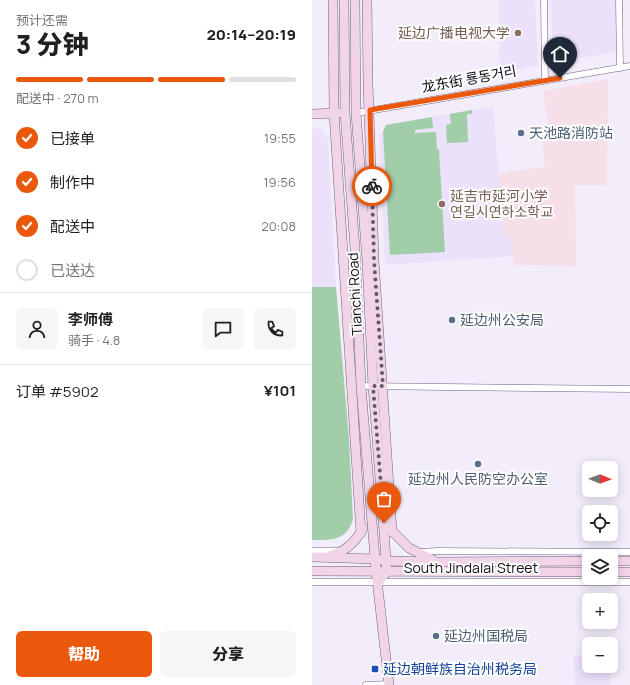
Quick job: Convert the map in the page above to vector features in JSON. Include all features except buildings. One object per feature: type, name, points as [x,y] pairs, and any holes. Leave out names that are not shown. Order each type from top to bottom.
[{"type":"main road","name":"Tianchi Road","points":[[333,0],[334,113],[361,533]]},
{"type":"main road","name":"Tianchi Road","points":[[344,0],[345,113],[355,249],[362,386],[376,571],[389,684]]},
{"type":"main road","name":"Tianchi Road","points":[[355,0],[356,113],[367,260],[373,386],[387,572]]},
{"type":"main road","name":"Tianchi Road","points":[[367,0],[368,84],[374,260],[392,532]]},
{"type":"main road","name":"龙东街 룡동거리","points":[[312,114],[356,113]]},
{"type":"main road","points":[[344,268],[355,249]]},
{"type":"main road","points":[[322,557],[338,553],[356,540],[368,517],[371,499]]},
{"type":"main road","points":[[384,523],[409,548],[438,562]]},
{"type":"main road","name":"South Jindalai Street","points":[[312,557],[438,562],[582,561]]},
{"type":"main road","points":[[618,561],[630,561]]},
{"type":"main road","name":"South Jindalai Street","points":[[312,571],[582,572]]},
{"type":"main road","points":[[378,582],[387,572]]},
{"type":"main road","points":[[618,572],[630,572]]},
{"type":"street","points":[[544,0],[545,80]]},
{"type":"street","points":[[619,0],[620,68]]},
{"type":"street","name":"龙东街 룡동거리","points":[[356,113],[630,66]]},
{"type":"street","points":[[362,386],[630,389]]},
{"type":"street","points":[[312,551],[341,551]]},
{"type":"street","name":"South Jindalai Street","points":[[416,552],[630,552]]},
{"type":"street","name":"South Jindalai Street","points":[[312,582],[630,582]]},
{"type":"street","points":[[366,685],[389,684]]},
{"type":"shaded area","name":"延边广播电视大学","points":[[499,0],[535,0],[538,66],[500,72]]},
{"type":"shaded area","points":[[551,0],[616,0],[616,52],[553,63]]},
{"type":"shaded area","points":[[608,79],[607,185],[575,185],[576,266],[514,265],[510,235],[504,235],[499,173],[545,167],[542,137],[550,135],[543,91]]},
{"type":"shaded area","name":"延吉市延河小学 연길시연하소학교","points":[[493,106],[504,235],[510,235],[513,256],[385,265],[379,137],[386,125]]},
{"type":"shaded area","points":[[312,128],[321,129],[328,140],[336,287],[312,287]]},
{"type":"shaded area","points":[[573,656],[582,656],[582,673],[610,673],[610,685],[575,685]]},
{"type":"green space","points":[[472,110],[472,114],[467,114],[468,142],[447,143],[446,125],[451,124],[450,114]]},
{"type":"green space","points":[[432,117],[433,128],[415,130],[415,133],[436,132],[437,149],[439,150],[445,252],[390,255],[383,132],[386,125]]},
{"type":"green space","points":[[312,287],[336,287],[349,439],[353,519],[347,532],[337,538],[326,540],[312,540]]},
{"type":"way so far","points":[[372,186],[374,260],[383,386],[373,386],[384,523]]},
{"type":"place","name":"延边广播电视大学","points":[[518,33]]},
{"type":"place","name":"天池路消防站","points":[[521,133]]},
{"type":"place","name":"延吉市延河小学 연길시연하소학교","points":[[442,204]]},
{"type":"place","name":"延边州公安局","points":[[452,320]]},
{"type":"place","name":"延边州人民防空办公室","points":[[478,464]]},
{"type":"place","name":"延边州国税局","points":[[436,636]]},
{"type":"place","name":"延边朝鲜族自治州税务局","points":[[375,669]]},
{"type":"route","points":[[372,186],[370,110],[560,78]]}]
